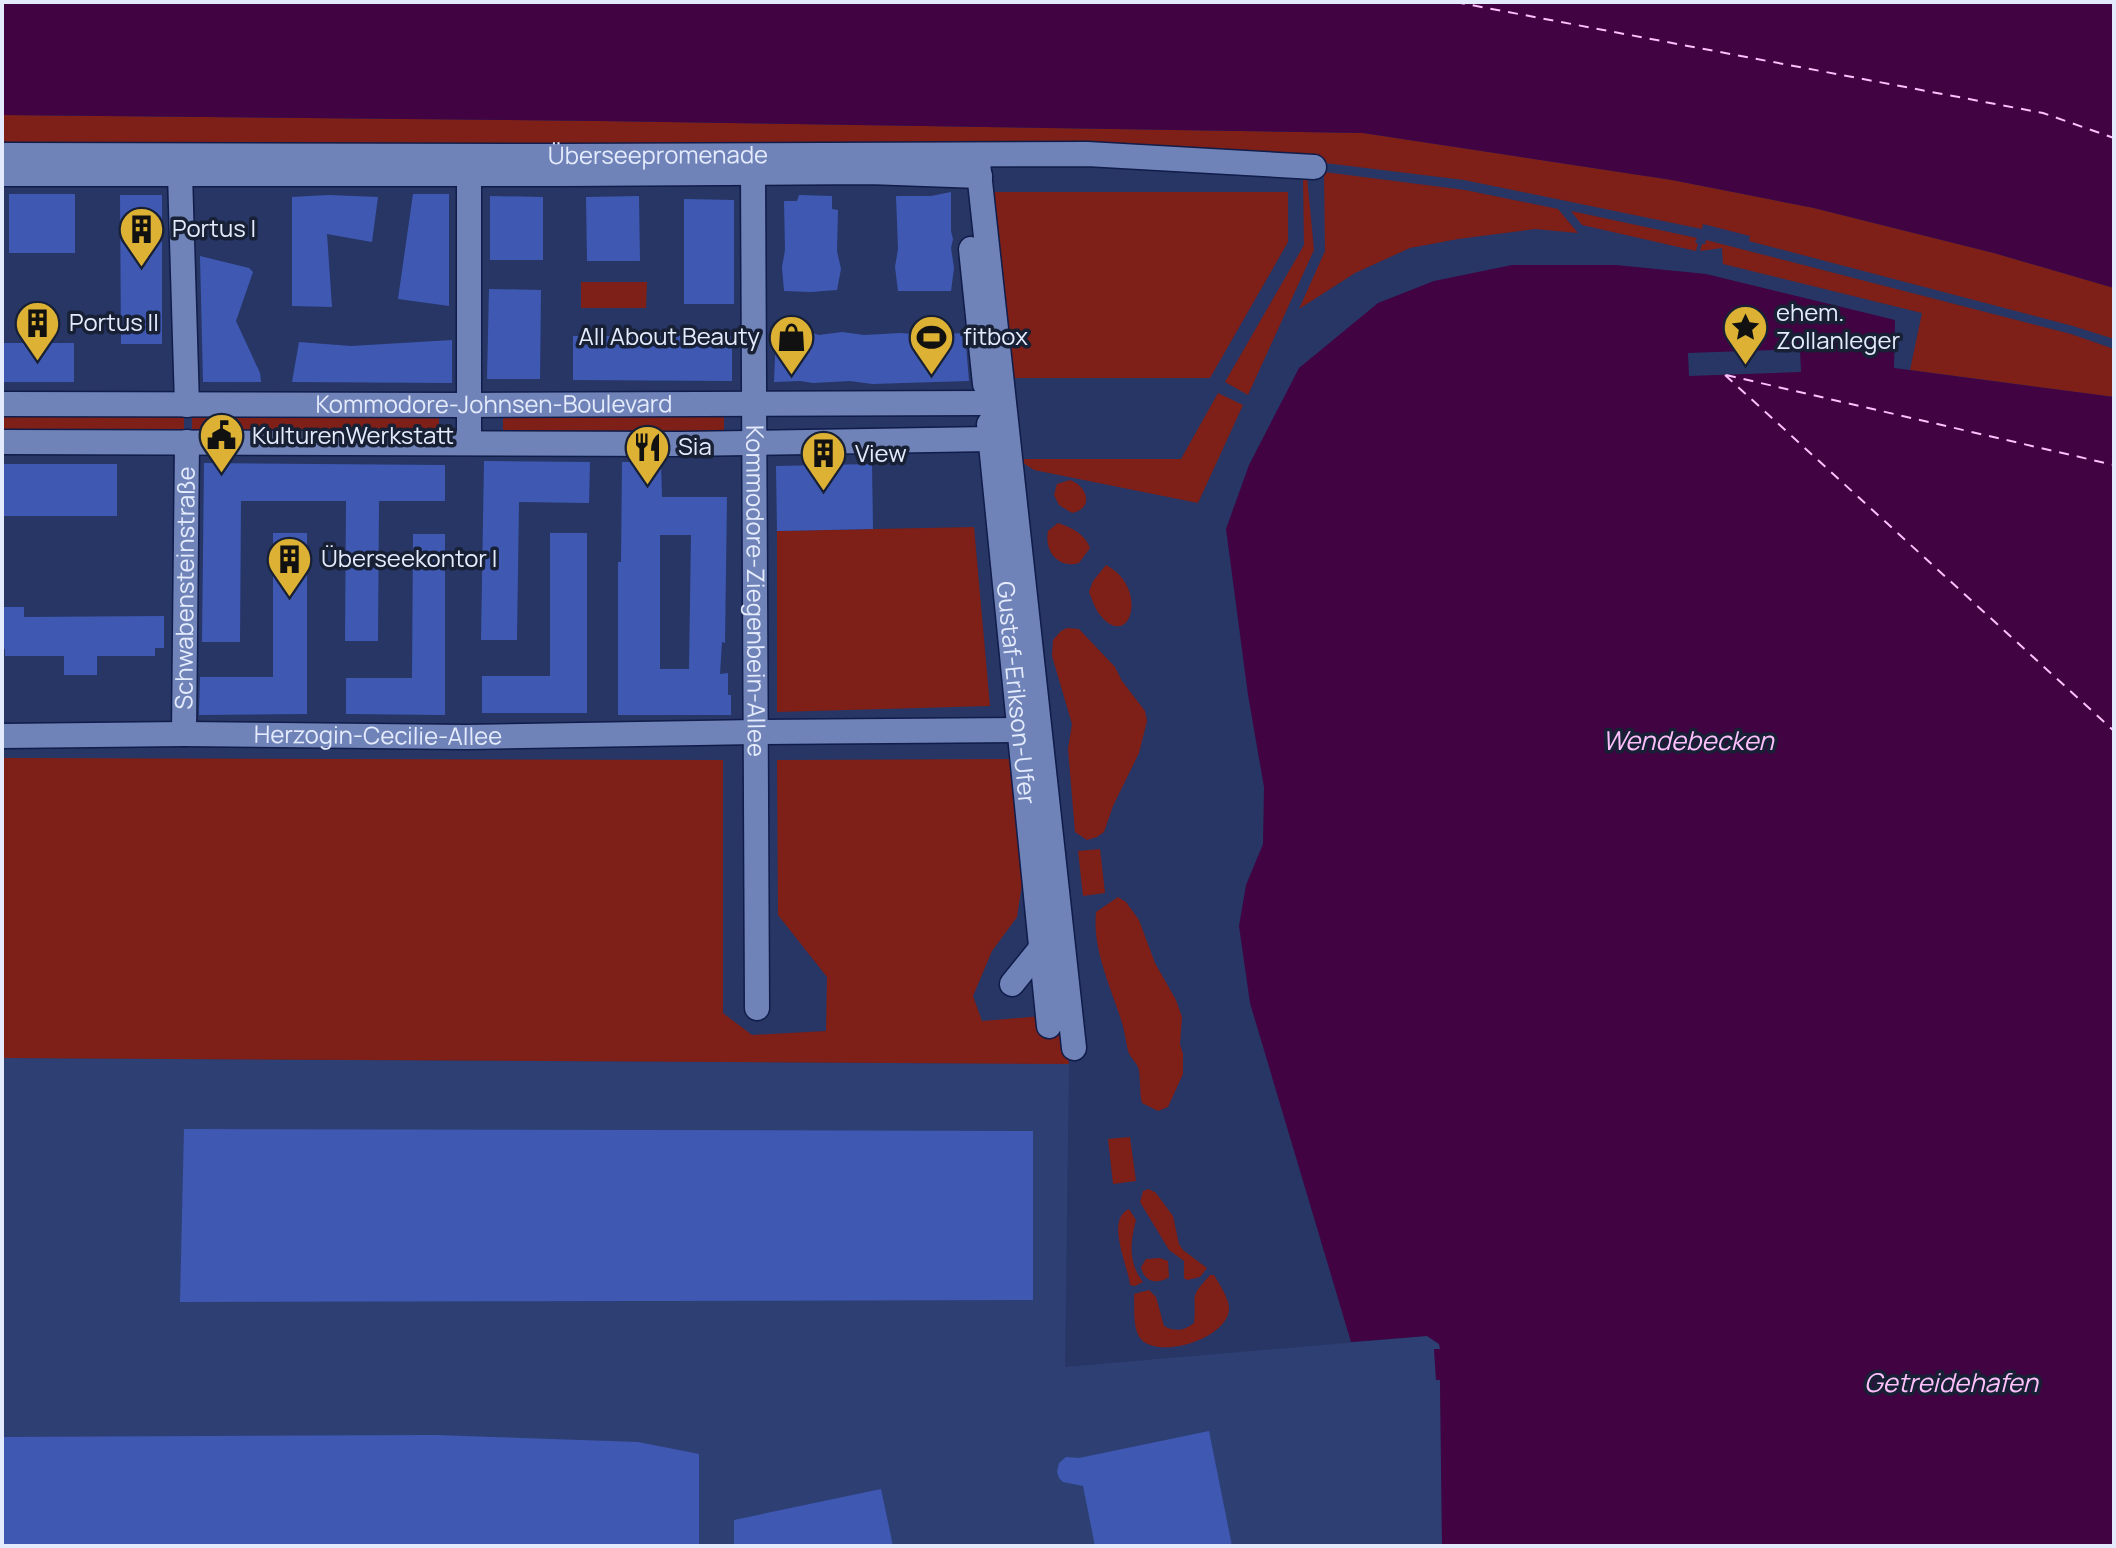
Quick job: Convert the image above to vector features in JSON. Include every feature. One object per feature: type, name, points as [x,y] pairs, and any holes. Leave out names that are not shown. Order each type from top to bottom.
[{"type":"street","name":"Überseepromenade","points":[[2,174],[869,172],[973,168],[1087,154],[1314,167]]},
{"type":"street","name":"Überseepromenade","points":[[2,155],[593,156],[973,168]]},
{"type":"street","name":"Gustaf-Erikson-Ufer","points":[[973,168],[987,403],[1049,1026]]},
{"type":"street","points":[[973,168],[1074,1048]]},
{"type":"street","name":"Kommodore-Ziegenbein-Allee","points":[[753,173],[757,1008]]},
{"type":"street","points":[[180,174],[187,405]]},
{"type":"street","points":[[469,174],[469,442]]},
{"type":"street","name":"Kommodore-Johnsen-Boulevard","points":[[2,404],[987,403]]},
{"type":"street","name":"Kommodore-Johnsen-Boulevard","points":[[2,442],[756,443],[991,439]]},
{"type":"street","name":"Schwabensteinstraße","points":[[184,734],[187,442]]},
{"type":"street","name":"Herzogin-Cecilie-Allee","points":[[2,736],[466,737],[1018,730]]},
{"type":"street","points":[[1012,984],[1041,948]]},
{"type":"shaded area","points":[[2,115],[1363,133],[1672,180],[1814,208],[1994,253],[2114,288],[2114,339],[1749,241],[1750,236],[1703,224],[1702,229],[1464,180],[1325,163],[2,148]]},
{"type":"shaded area","points":[[1324,172],[1465,190],[1558,209],[1578,233],[1535,229],[1410,248],[1355,273],[1299,309],[1325,251]]},
{"type":"shaded area","points":[[1303,177],[1307,177],[1314,250],[1248,395],[1225,382],[1304,245]]},
{"type":"shaded area","points":[[989,192],[1288,192],[1288,242],[1210,378],[1010,378]]},
{"type":"shaded area","points":[[1571,211],[1697,238],[1696,251],[1582,225]]},
{"type":"shaded area","points":[[1706,240],[2071,334],[2114,349],[2114,397],[1910,370],[1922,313],[1723,264],[1722,248],[1700,251]]},
{"type":"shaded area","points":[[581,282],[647,282],[646,308],[581,308]]},
{"type":"shaded area","points":[[1218,393],[1243,405],[1198,503],[1034,470],[1017,459],[1181,459]]},
{"type":"shaded area","points":[[184,411],[184,436],[2,436],[2,412]]},
{"type":"shaded area","points":[[192,411],[439,411],[439,435],[192,435]]},
{"type":"shaded area","points":[[724,411],[724,434],[503,435],[503,412]]},
{"type":"shaded area","points":[[1070,480],[1081,487],[1086,497],[1084,507],[1072,513],[1059,505],[1054,495],[1057,484]]},
{"type":"shaded area","points":[[1058,523],[1077,532],[1088,543],[1090,548],[1079,563],[1065,563],[1054,557],[1047,538],[1048,531]]},
{"type":"shaded area","points":[[974,527],[990,706],[777,712],[777,531]]},
{"type":"shaded area","points":[[1106,565],[1120,575],[1131,601],[1127,622],[1120,626],[1111,624],[1100,615],[1089,592],[1093,581]]},
{"type":"shaded area","points":[[1067,628],[1079,629],[1115,667],[1145,711],[1147,721],[1139,753],[1104,832],[1087,840],[1075,832],[1068,749],[1072,724],[1052,656],[1053,640]]},
{"type":"shaded area","points":[[2,758],[723,760],[723,1013],[752,1035],[826,1031],[827,977],[778,915],[777,760],[1012,759],[1025,864],[1017,917],[992,951],[973,996],[982,1021],[1042,1016],[1064,1023],[1069,1064],[2,1058]]},
{"type":"shaded area","points":[[1100,849],[1105,893],[1083,896],[1078,851]]},
{"type":"shaded area","points":[[1118,897],[1126,902],[1139,920],[1155,963],[1182,1017],[1180,1044],[1183,1074],[1168,1107],[1158,1111],[1142,1103],[1138,1067],[1128,1051],[1097,941],[1096,912]]},
{"type":"shaded area","points":[[2,1058],[1069,1064],[1065,1367],[1427,1336],[1439,1344],[1441,1350],[1434,1350],[1436,1380],[1440,1380],[1442,1546],[2,1546]]},
{"type":"shaded area","points":[[1130,1137],[1136,1181],[1113,1184],[1108,1139]]},
{"type":"shaded area","points":[[1149,1189],[1156,1193],[1173,1216],[1183,1250],[1207,1268],[1200,1277],[1184,1278],[1184,1261],[1169,1250],[1140,1202],[1143,1191]]},
{"type":"shaded area","points":[[1129,1209],[1136,1220],[1133,1260],[1143,1282],[1135,1286],[1130,1285],[1118,1233],[1122,1215]]},
{"type":"shaded area","points":[[1146,1259],[1168,1261],[1169,1277],[1152,1281],[1145,1276],[1141,1267]]},
{"type":"shaded area","points":[[1210,1275],[1214,1275],[1229,1306],[1225,1321],[1216,1330],[1204,1338],[1174,1347],[1148,1344],[1140,1338],[1135,1322],[1134,1294],[1149,1290],[1156,1297],[1164,1326],[1183,1329],[1194,1323],[1196,1293]]},
{"type":"water","points":[[2,2],[2114,2],[2114,288],[1994,253],[1814,208],[1672,180],[1363,133],[2,115]]},
{"type":"water","name":"Wendebecken","points":[[1512,265],[1616,265],[1706,274],[1895,320],[1894,368],[2114,397],[2114,1546],[1442,1546],[1440,1380],[1436,1380],[1434,1349],[1440,1349],[1439,1344],[1427,1336],[1351,1342],[1250,1003],[1239,926],[1246,885],[1263,844],[1264,787],[1248,695],[1226,529],[1249,465],[1299,368],[1378,303],[1434,281]]},
{"type":"pier","points":[[1800,349],[1801,372],[1689,376],[1688,353]]},
{"type":"building","points":[[951,192],[954,268],[951,291],[898,291],[895,267],[898,249],[896,196],[931,196]]},
{"type":"building","points":[[9,194],[75,194],[75,253],[9,253]]},
{"type":"building","points":[[413,194],[449,194],[449,306],[398,299]]},
{"type":"building","name":"Portus I","points":[[120,195],[162,195],[162,344],[121,344]]},
{"type":"building","points":[[799,195],[832,196],[832,209],[838,210],[837,251],[841,269],[837,290],[784,291],[784,201],[797,201]]},
{"type":"building","points":[[490,196],[543,197],[543,260],[490,260]]},
{"type":"building","points":[[639,196],[640,261],[587,261],[586,197]]},
{"type":"building","points":[[292,197],[378,197],[372,242],[327,234],[332,307],[292,306]]},
{"type":"building","points":[[684,199],[734,200],[734,304],[684,304]]},
{"type":"building","points":[[200,256],[249,268],[253,272],[236,321],[260,373],[261,382],[203,382]]},
{"type":"building","points":[[489,289],[541,290],[540,379],[487,379]]},
{"type":"building","points":[[842,332],[864,335],[965,333],[969,381],[872,384],[850,381],[774,382],[776,333],[819,335]]},
{"type":"building","points":[[573,336],[732,336],[732,381],[573,380]]},
{"type":"building","points":[[452,340],[452,383],[292,382],[299,342],[351,346]]},
{"type":"building","name":"Portus II","points":[[2,343],[74,343],[74,382],[2,382]]},
{"type":"building","points":[[484,461],[590,462],[589,503],[519,502],[517,640],[481,640]]},
{"type":"building","points":[[622,462],[661,462],[662,497],[727,497],[725,643],[722,642],[720,674],[728,673],[731,715],[618,715],[618,562],[621,562]],"holes":[[[660,535],[691,535],[689,669],[660,669]]]},
{"type":"building","points":[[204,463],[445,465],[445,501],[379,501],[378,641],[345,641],[346,501],[241,501],[240,642],[202,642]]},
{"type":"building","points":[[2,464],[117,464],[117,516],[2,516]]},
{"type":"building","name":"View","points":[[872,464],[873,529],[777,531],[776,466]]},
{"type":"building","name":"Überseekontor I","points":[[273,533],[307,533],[307,714],[199,715],[200,677],[273,677]]},
{"type":"building","points":[[550,533],[587,533],[587,713],[482,713],[482,676],[550,676]]},
{"type":"building","points":[[413,534],[445,534],[445,715],[346,714],[346,678],[412,678]]},
{"type":"building","points":[[2,607],[24,607],[24,617],[164,616],[164,648],[155,648],[155,656],[97,656],[97,675],[64,675],[64,656],[5,656],[5,649],[2,649]]},
{"type":"building","points":[[184,1129],[1033,1131],[1033,1300],[180,1302]]},
{"type":"building","points":[[1209,1431],[1232,1546],[1095,1546],[1083,1486],[1063,1482],[1057,1472],[1059,1463],[1066,1457],[1079,1458]]},
{"type":"building","points":[[434,1435],[638,1442],[699,1454],[699,1546],[2,1546],[2,1437]]},
{"type":"building","points":[[881,1489],[893,1546],[734,1546],[734,1520]]},
{"type":"ferry route","points":[[1455,2],[2043,113],[2114,138]]},
{"type":"ferry route","points":[[1725,375],[2114,731]]},
{"type":"ferry route","points":[[1726,375],[2114,465]]},
{"type":"place","name":"Portus I","points":[[141,268]]},
{"type":"place","name":"Portus II","points":[[38,362]]},
{"type":"place","name":"ehem. Zollanleger","points":[[1745,366]]},
{"type":"place","name":"All About Beauty","points":[[791,376]]},
{"type":"place","name":"fitbox","points":[[932,376]]},
{"type":"place","name":"KulturenWerkstatt","points":[[221,475]]},
{"type":"place","name":"Sia","points":[[647,486]]},
{"type":"place","name":"View","points":[[824,493]]},
{"type":"place","name":"Überseekontor I","points":[[290,598]]},
{"type":"water label","name":"Getreidehafen","points":[[1951,1383]]}]
